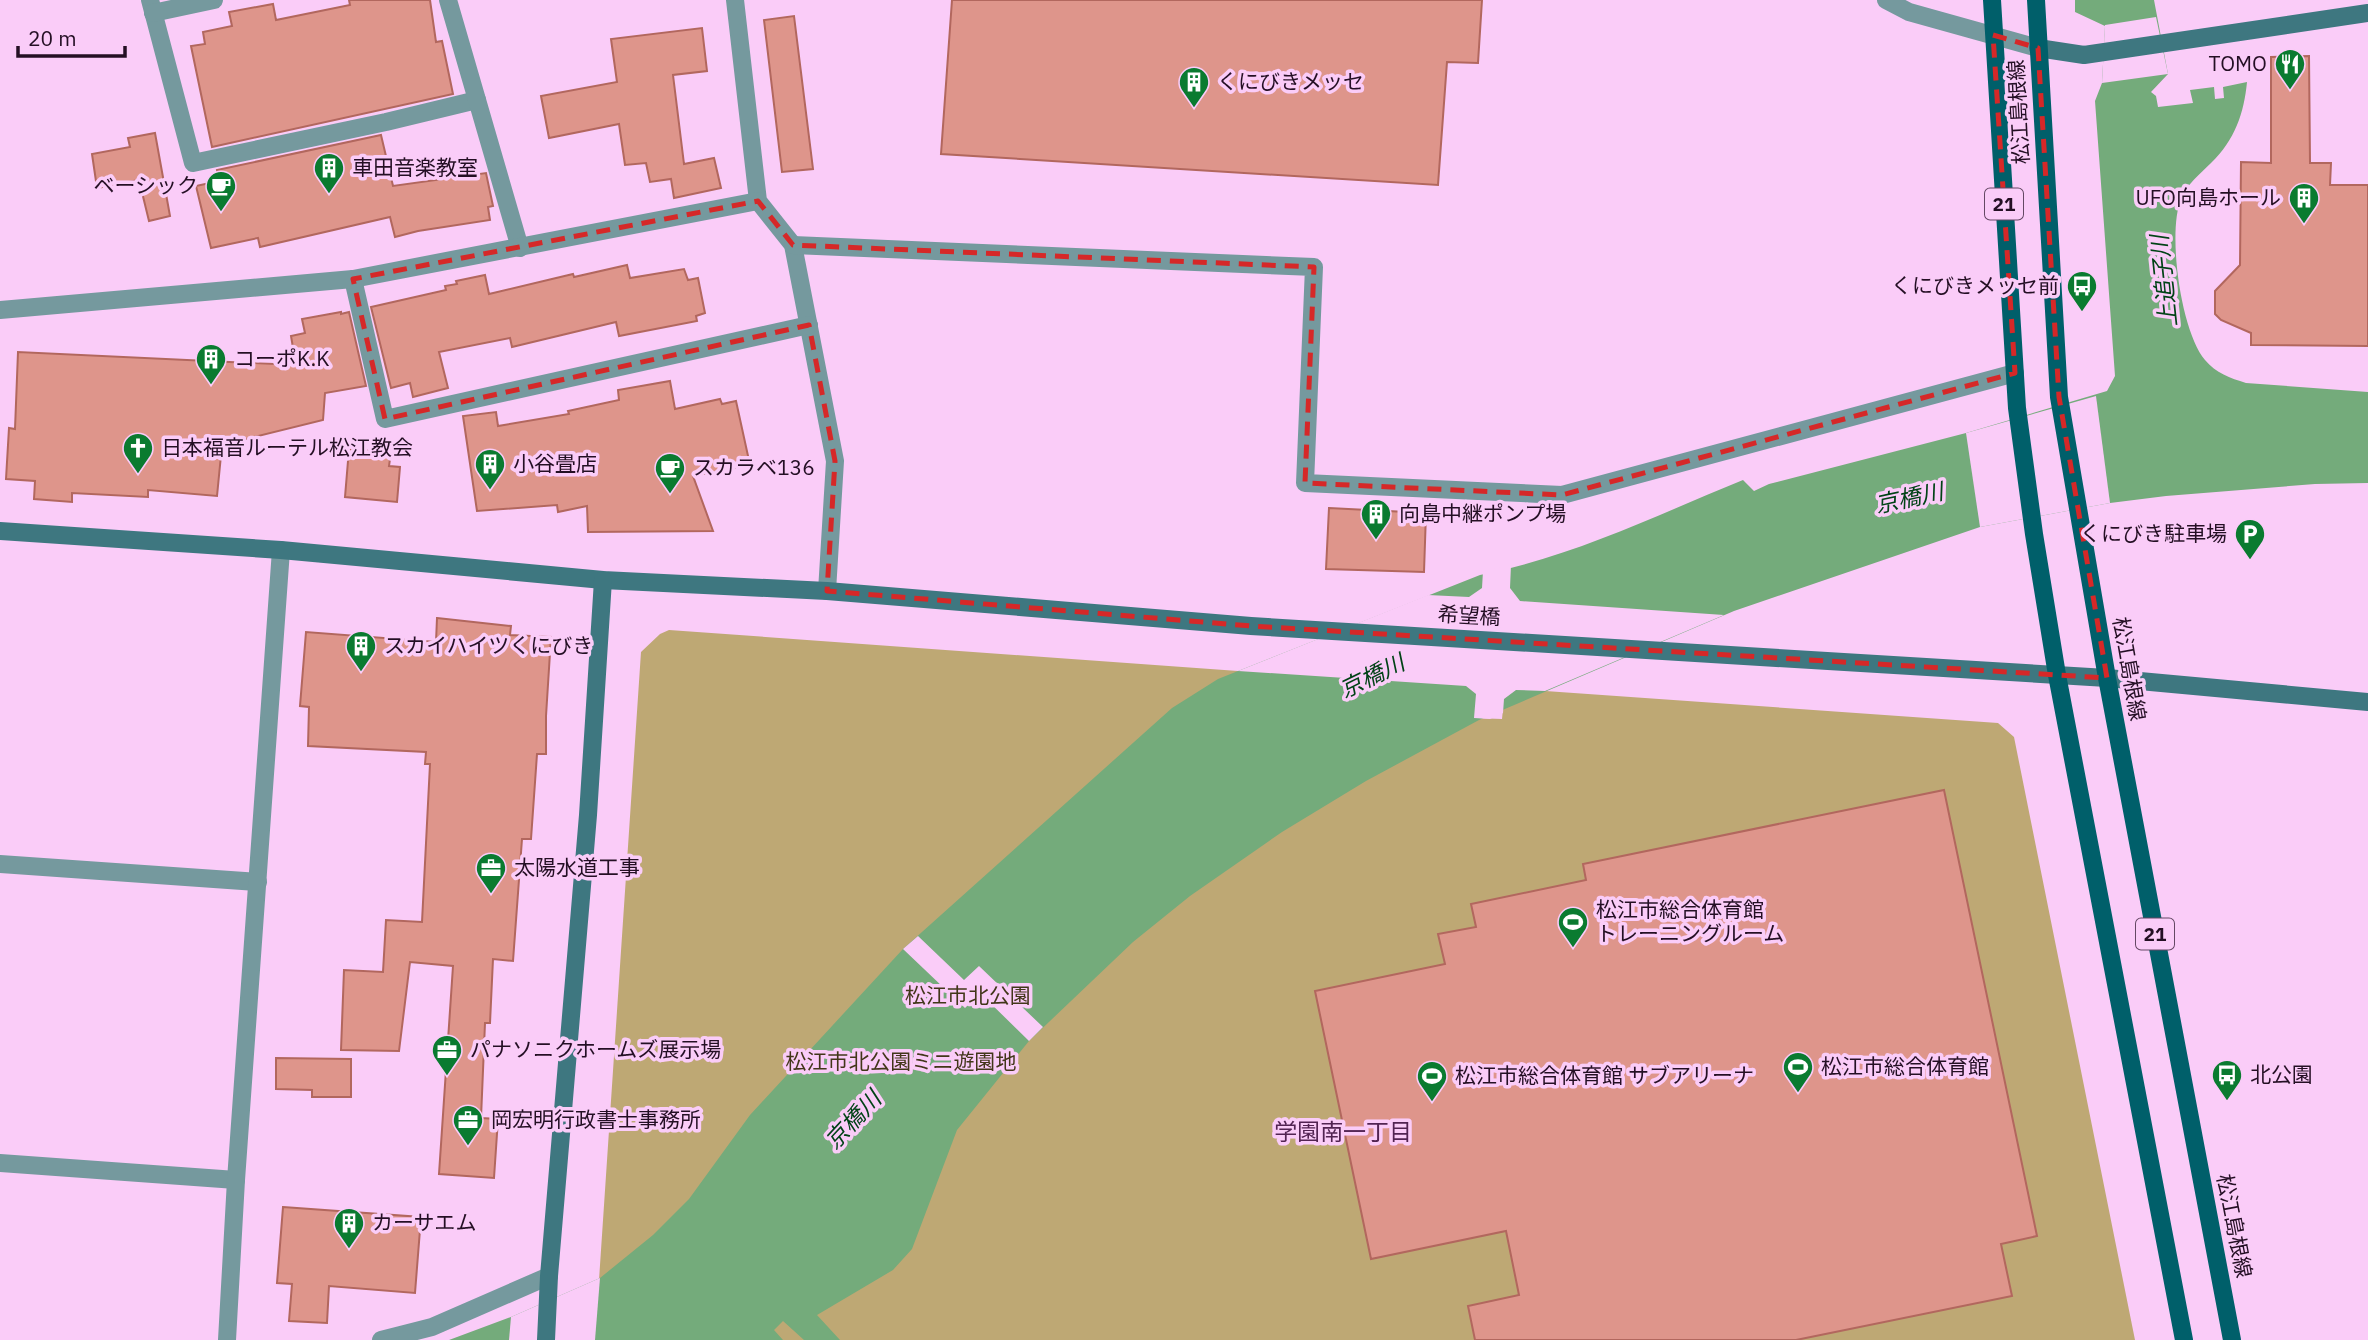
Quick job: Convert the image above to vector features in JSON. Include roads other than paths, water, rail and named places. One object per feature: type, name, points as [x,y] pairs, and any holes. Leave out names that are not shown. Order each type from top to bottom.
[{"type":"main road","name":"松江島根線","points":[[1992,0],[2017,408],[2034,534],[2057,675],[2184,1340]]},
{"type":"main road","name":"松江島根線","points":[[2036,0],[2059,397],[2107,678],[2232,1340]]},
{"type":"street","points":[[214,0],[151,6],[193,163],[477,100]]},
{"type":"street","points":[[449,0],[520,248]]},
{"type":"street","points":[[735,0],[758,201],[793,245],[835,461],[827,591]]},
{"type":"street","points":[[1885,0],[1909,12],[2038,48],[2084,55],[2368,13]]},
{"type":"street","points":[[0,310],[353,279],[758,201]]},
{"type":"street","points":[[793,245],[1314,267],[1305,483],[1562,495],[2015,373]]},
{"type":"street","points":[[353,279],[385,419],[808,325]]},
{"type":"street","name":"希望橋","points":[[0,531],[281,550],[603,580],[827,591],[1251,626],[2107,678],[2368,702]]},
{"type":"street","points":[[227,1340],[281,550]]},
{"type":"street","points":[[546,1340],[549,1276],[588,815],[603,580]]},
{"type":"street","points":[[0,864],[258,882]]},
{"type":"street","points":[[0,1163],[236,1180]]},
{"type":"street","points":[[381,1340],[432,1327],[549,1276]]},
{"type":"water","points":[[2075,0],[2154,0],[2168,74],[2151,92],[2156,96],[2158,107],[2193,103],[2190,90],[2214,87],[2215,99],[2224,98],[2223,87],[2247,82],[2241,115],[2232,135],[2219,154],[2187,188],[2177,215],[2176,257],[2189,328],[2209,365],[2234,379],[2246,383],[2368,392],[2368,483],[2315,484],[2166,496],[2110,503],[1980,527],[1734,611],[1479,720],[1366,781],[1282,832],[1190,896],[1133,942],[1029,1041],[957,1130],[912,1249],[893,1270],[817,1315],[840,1340],[804,1340],[783,1321],[774,1330],[783,1340],[449,1340],[511,1317],[600,1278],[653,1235],[689,1199],[750,1115],[903,949],[1172,708],[1218,679],[1480,575],[1548,557],[1614,534],[1743,480],[1754,491],[1769,484],[1966,433],[2107,391],[2115,376],[2095,101],[2102,83],[2105,26],[2075,12]]},
{"type":"place","name":"TOMO","points":[[2290,91]]},
{"type":"place","name":"くにびきメッセ","points":[[1194,109]]},
{"type":"place","name":"車田音楽教室","points":[[329,195]]},
{"type":"place","name":"ベーシック","points":[[221,213]]},
{"type":"place","name":"UFO向島ホール","points":[[2304,225]]},
{"type":"place","name":"くにびきメッセ前","points":[[2082,313]]},
{"type":"place","name":"コーポK.K","points":[[211,386]]},
{"type":"place","name":"日本福音ルーテル松江教会","points":[[138,475]]},
{"type":"place","name":"小谷畳店","points":[[490,491]]},
{"type":"place","name":"スカラベ136","points":[[670,495]]},
{"type":"place","name":"向島中継ポンプ場","points":[[1376,541]]},
{"type":"place","name":"くにびき駐車場","points":[[2250,561]]},
{"type":"place","name":"スカイハイツくにびき","points":[[361,673]]},
{"type":"place","name":"太陽水道工事","points":[[491,895]]},
{"type":"place","name":"松江市総合体育館 トレーニングルーム","points":[[1573,949]]},
{"type":"place","name":"パナソニクホームズ展示場","points":[[447,1077]]},
{"type":"place","name":"松江市総合体育館","points":[[1798,1094]]},
{"type":"place","name":"北公園","points":[[2227,1102]]},
{"type":"place","name":"松江市総合体育館 サブアリーナ","points":[[1432,1103]]},
{"type":"place","name":"岡宏明行政書士事務所","points":[[468,1147]]},
{"type":"place","name":"カーサエム","points":[[349,1250]]},
{"type":"district","name":"学園南一丁目","points":[[1343,1132]]},
{"type":"water label","name":"上追子川","points":[[2164,281]]},
{"type":"water label","name":"京橋川","points":[[1909,498]]},
{"type":"water label","name":"京橋川","points":[[1372,676]]},
{"type":"water label","name":"京橋川","points":[[853,1120]]},
{"type":"park label","name":"松江市北公園","points":[[968,996]]},
{"type":"park label","name":"松江市北公園ミニ遊園地","points":[[901,1062]]}]
